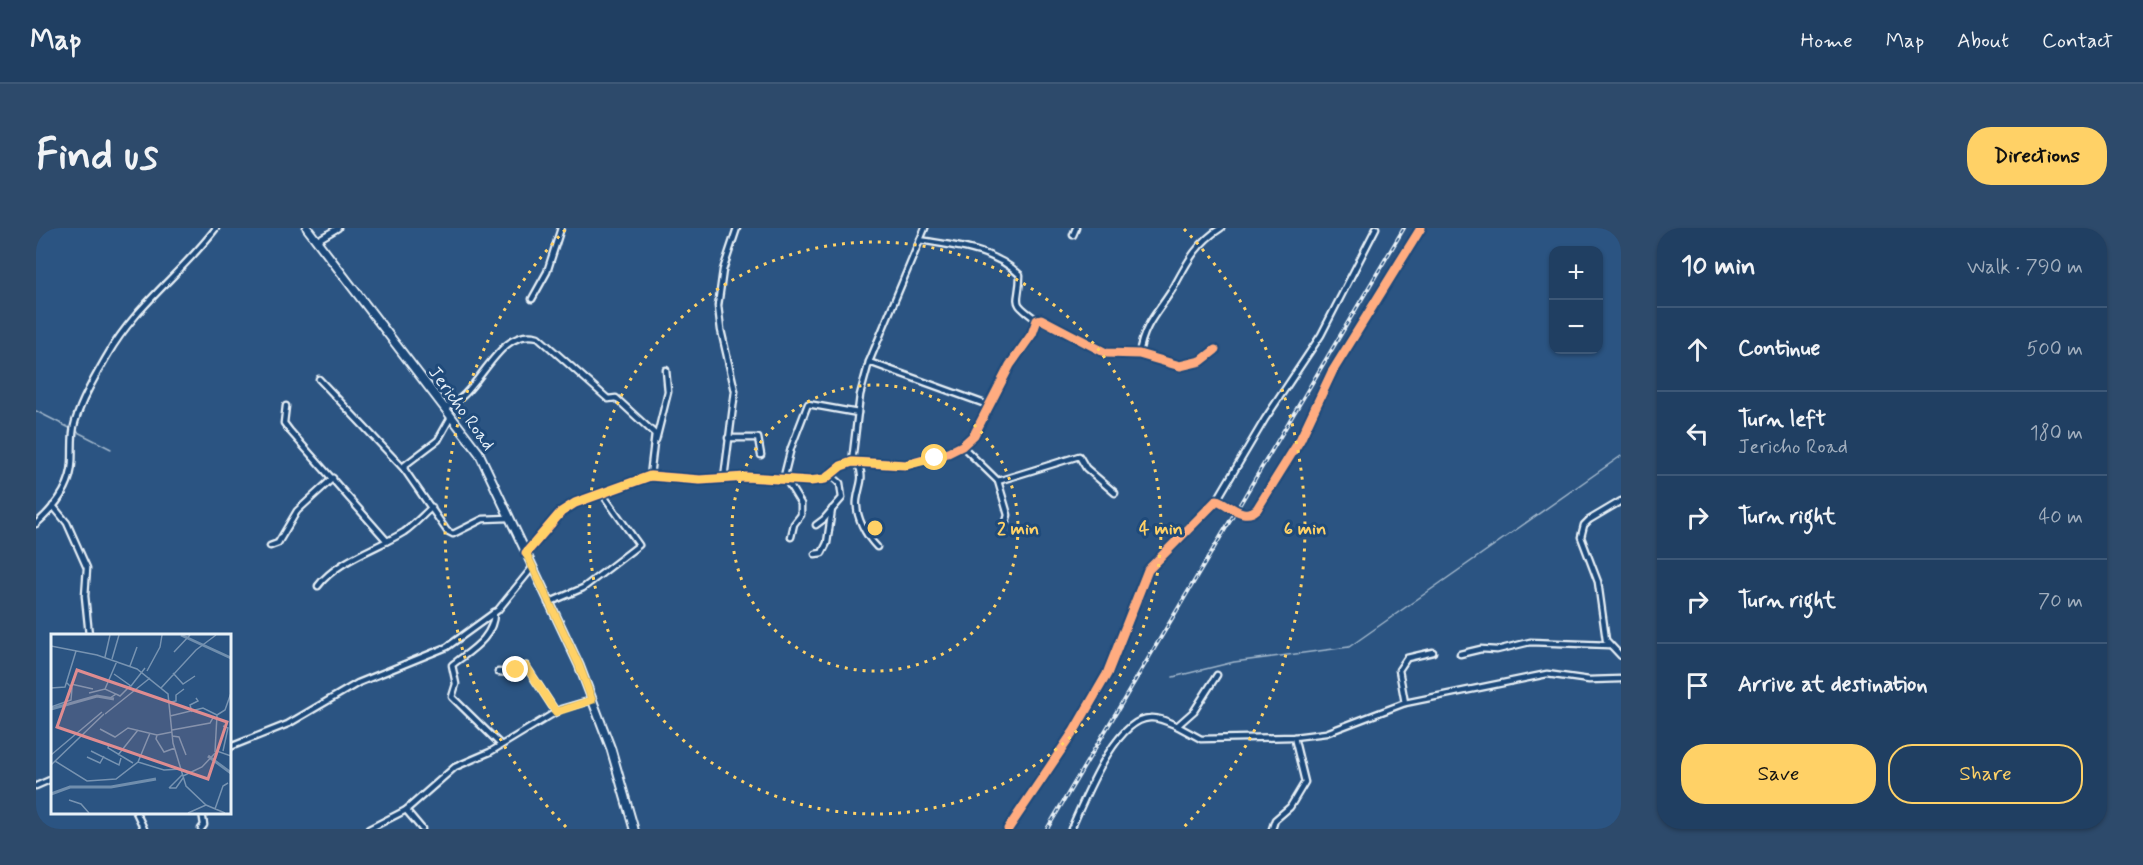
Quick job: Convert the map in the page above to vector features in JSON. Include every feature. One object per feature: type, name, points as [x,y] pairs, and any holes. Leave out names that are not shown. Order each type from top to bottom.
[{"type":"street","points":[[36,524],[53,506],[67,483],[72,466],[75,423],[85,397],[126,326],[188,264],[216,228]]},
{"type":"street","name":"Jericho Road","points":[[307,228],[479,453],[579,665],[611,749],[634,829]]},
{"type":"street","points":[[316,241],[338,228]]},
{"type":"street","points":[[532,299],[547,272],[561,228]]},
{"type":"street","points":[[724,478],[735,391],[718,314],[721,279],[737,228]]},
{"type":"street","points":[[852,462],[858,413],[869,362],[925,228]]},
{"type":"street","points":[[1073,236],[1076,228]]},
{"type":"street","points":[[1139,354],[1145,328],[1175,285],[1188,258],[1209,236],[1221,228]]},
{"type":"street","points":[[1008,829],[1074,731],[1107,674],[1148,570],[1217,500],[1265,419],[1321,335],[1376,228]]},
{"type":"street","points":[[1243,514],[1251,514],[1257,509],[1300,441],[1332,372],[1421,228]]},
{"type":"street","points":[[920,240],[978,251],[1001,260],[1020,275],[1016,300],[1019,308],[1037,320],[1044,319],[1106,353],[1139,354],[1180,366],[1201,361],[1215,350]]},
{"type":"street","points":[[526,553],[561,512],[575,503],[650,476],[700,480],[724,478],[810,481],[831,475],[841,466],[852,462],[858,464],[915,464],[962,446],[974,435],[1010,365],[1032,334],[1037,320]]},
{"type":"street","points":[[444,408],[454,405],[465,396],[511,341],[531,335],[538,337],[608,399],[616,398],[655,434],[650,476]]},
{"type":"street","points":[[869,362],[988,405]]},
{"type":"street","points":[[653,451],[665,412],[668,392],[666,370]]},
{"type":"street","points":[[319,379],[404,469],[447,531],[453,534],[483,519],[509,518]]},
{"type":"street","points":[[790,537],[794,524],[801,515],[801,504],[785,480],[791,448],[808,404],[858,413]]},
{"type":"street","points":[[286,406],[284,423],[387,541]]},
{"type":"street","points":[[404,469],[405,465],[438,440],[451,416]]},
{"type":"street","points":[[728,438],[758,438],[761,455]]},
{"type":"street","points":[[962,446],[998,481],[1008,515],[1006,522]]},
{"type":"street","points":[[998,481],[1078,456],[1086,468],[1115,493]]},
{"type":"street","points":[[858,464],[864,476],[856,502],[858,511],[864,530],[877,548]]},
{"type":"street","points":[[816,525],[842,498],[840,483],[831,475]]},
{"type":"street","points":[[270,546],[278,543],[297,511],[333,478]]},
{"type":"street","points":[[548,603],[583,588],[639,545],[606,499],[604,491]]},
{"type":"street","points":[[1217,500],[1228,505]]},
{"type":"street","points":[[1621,501],[1589,520],[1581,531],[1581,537],[1598,582],[1604,634],[1609,645],[1621,656]]},
{"type":"street","points":[[53,506],[67,523],[87,568],[85,596],[88,634]]},
{"type":"street","points":[[318,586],[323,579],[345,564],[406,531],[432,507]]},
{"type":"street","points":[[815,554],[822,553],[827,543],[832,509]]},
{"type":"street","points":[[231,747],[288,724],[329,698],[383,671],[447,647],[509,599],[532,568]]},
{"type":"street","points":[[494,612],[494,626],[487,636],[452,665],[456,684],[452,697],[501,745]]},
{"type":"street","points":[[1460,654],[1481,649],[1497,650],[1530,642],[1609,645]]},
{"type":"street","points":[[1405,703],[1399,670],[1407,658],[1433,652]]},
{"type":"street","points":[[498,672],[512,673],[526,666],[556,712]]},
{"type":"street","points":[[1071,829],[1102,764],[1127,729],[1136,722],[1151,718],[1177,726],[1201,739],[1294,737],[1326,733],[1405,703],[1547,674],[1589,680],[1621,679]]},
{"type":"street","points":[[1177,726],[1194,711],[1217,675]]},
{"type":"street","points":[[369,829],[406,810],[455,767],[501,745],[556,712],[592,700]]},
{"type":"street","points":[[1272,829],[1275,820],[1290,807],[1305,782],[1294,737]]},
{"type":"street","points":[[36,786],[51,779]]},
{"type":"street","points":[[406,810],[422,829]]},
{"type":"street","points":[[136,814],[144,829]]},
{"type":"street","points":[[201,829],[204,825],[202,814]]},
{"type":"waterway","points":[[36,411],[111,449]]},
{"type":"waterway","points":[[1173,677],[1234,662],[1349,647],[1621,456]]},
{"type":"tunnel","points":[[1228,505],[1243,514]]},
{"type":"railway","points":[[1047,829],[1404,228]]},
{"type":"cycle path","points":[[1008,829],[1074,731],[1107,674],[1148,570],[1217,500],[1242,513],[1257,509],[1300,440],[1332,372],[1421,228]]},
{"type":"cycle path","points":[[526,553],[561,512],[575,503],[650,476],[700,480],[746,477],[810,481],[825,479],[841,466],[852,462],[906,465],[948,453],[962,446],[974,435],[1010,365],[1032,334],[1037,320],[1041,319],[1106,353],[1139,354],[1180,366],[1201,361],[1215,350]]},
{"type":"route","points":[[516,670],[526,666],[556,712],[592,700],[579,665],[526,553],[561,512],[575,503],[604,491],[657,475],[719,481],[724,478],[746,477],[810,481],[825,479],[846,463],[906,465],[935,458]]}]
